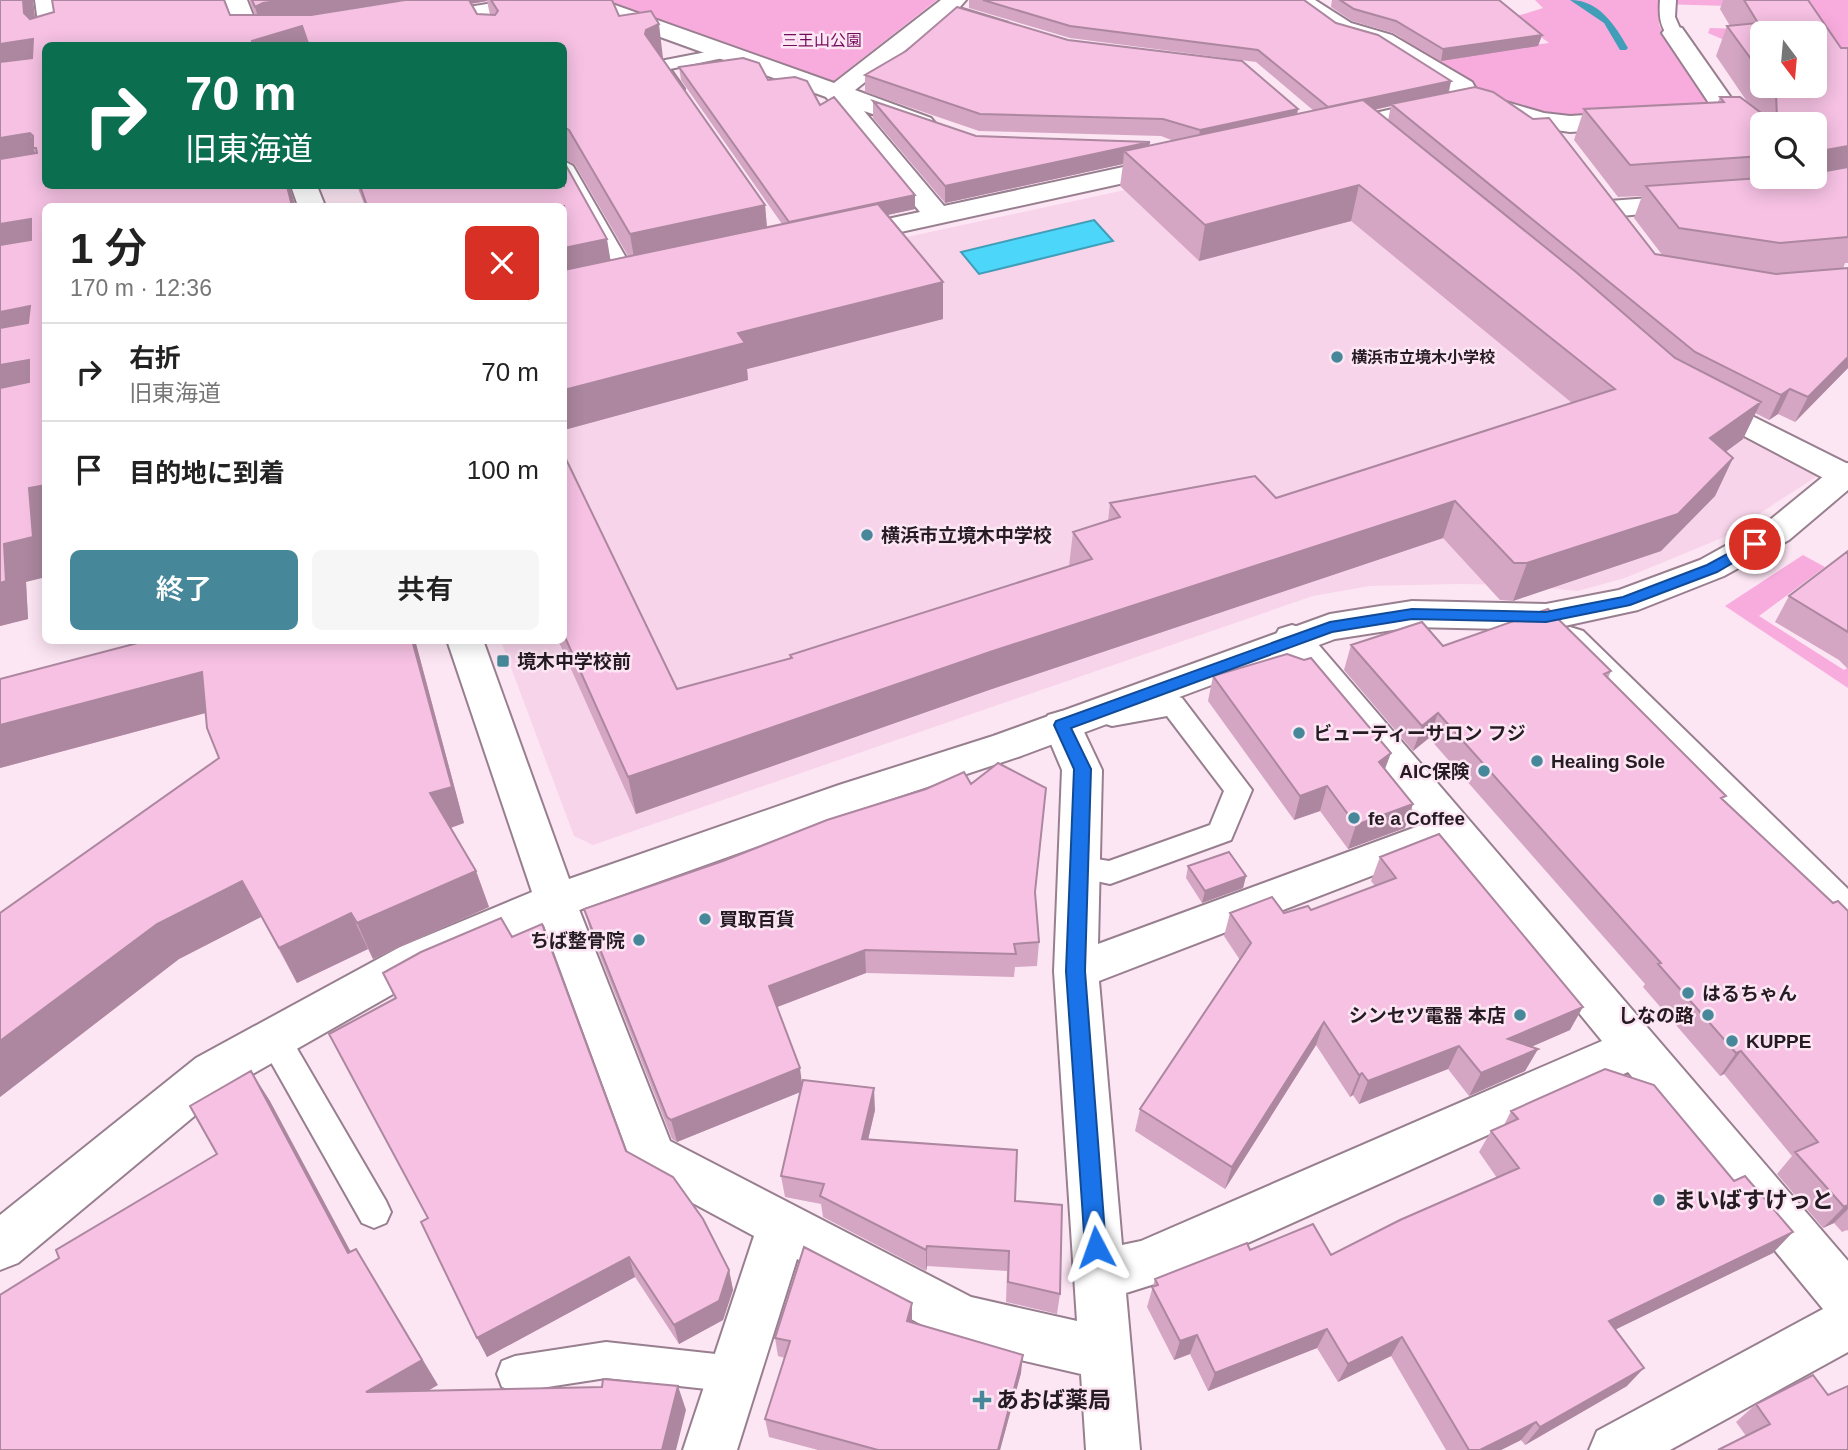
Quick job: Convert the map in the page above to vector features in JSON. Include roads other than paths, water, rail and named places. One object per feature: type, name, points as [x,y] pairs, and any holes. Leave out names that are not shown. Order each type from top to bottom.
[{"type":"street","points":[[46,0],[52,42]]},
{"type":"street","points":[[236,0],[252,42]]},
{"type":"street","points":[[408,24],[479,19],[554,0]]},
{"type":"street","points":[[580,0],[722,54],[950,133]]},
{"type":"street","points":[[1300,0],[1343,28],[1384,40],[1463,87],[1470,99]]},
{"type":"street","points":[[836,93],[948,5],[1017,33]]},
{"type":"street","points":[[1674,33],[1737,119],[1702,114]]},
{"type":"street","points":[[836,93],[939,217]]},
{"type":"street","points":[[1312,130],[1361,123],[1470,99],[1542,120],[1570,124],[1662,117]]},
{"type":"street","points":[[1542,120],[1567,153]]},
{"type":"street","points":[[1361,123],[1393,149]]},
{"type":"street","points":[[823,241],[939,217],[1198,156],[1148,146]]},
{"type":"street","points":[[1592,187],[1616,219],[1719,201]]},
{"type":"street","points":[[604,288],[642,280]]},
{"type":"street","points":[[0,1246],[212,1073],[415,960],[556,901],[1062,725],[1292,638],[1330,627],[1412,614],[1546,617],[1625,601],[1712,568],[1777,532],[1846,474],[1684,392]]},
{"type":"street","points":[[1546,617],[1848,916]]},
{"type":"street","points":[[1292,638],[1848,1300]]},
{"type":"street","points":[[466,644],[556,901],[652,1156],[964,1321],[1103,1353]]},
{"type":"street","points":[[1062,725],[1083,769],[1076,971],[1103,1353],[1113,1450]]},
{"type":"street","points":[[1076,971],[1453,830]]},
{"type":"street","points":[[1098,1274],[1143,1265],[1636,1047]]},
{"type":"street","points":[[710,1450],[783,1224]]},
{"type":"street","points":[[1616,1450],[1848,1324]]},
{"type":"lane","points":[[1668,0],[1667,17],[1674,33]]},
{"type":"lane","points":[[684,101],[660,66],[722,54]]},
{"type":"lane","points":[[567,170],[642,280]]},
{"type":"lane","points":[[1062,725],[1173,705],[1237,790],[1221,832],[1110,873],[1078,867]]},
{"type":"lane","points":[[274,1038],[374,1212]]},
{"type":"lane","points":[[515,1374],[606,1360],[734,1374]]},
{"type":"water","points":[[1094,220],[1113,241],[979,274],[961,252]]},
{"type":"waterway","points":[[1575,0],[1608,21],[1623,48]]},
{"type":"place","name":"横浜市立境木小学校","points":[[1337,357]]},
{"type":"place","name":"横浜市立境木中学校","points":[[867,535]]},
{"type":"place","name":"境木中学校前","points":[[503,661]]},
{"type":"place","name":"ビューティーサロン フジ","points":[[1299,733]]},
{"type":"place","name":"Healing Sole","points":[[1537,761]]},
{"type":"place","name":"AIC保険","points":[[1484,771]]},
{"type":"place","name":"fe a Coffee","points":[[1354,818]]},
{"type":"place","name":"買取百貨","points":[[705,919]]},
{"type":"place","name":"ちば整骨院","points":[[639,940]]},
{"type":"place","name":"はるちゃん","points":[[1688,993]]},
{"type":"place","name":"シンセツ電器 本店","points":[[1520,1015]]},
{"type":"place","name":"しなの路","points":[[1708,1015]]},
{"type":"place","name":"KUPPE","points":[[1732,1041]]},
{"type":"place","name":"まいばすけっと","points":[[1659,1200]]},
{"type":"place","name":"あおば薬局","points":[[982,1400]]},
{"type":"park label","name":"三王山公園","points":[[822,40]]}]
